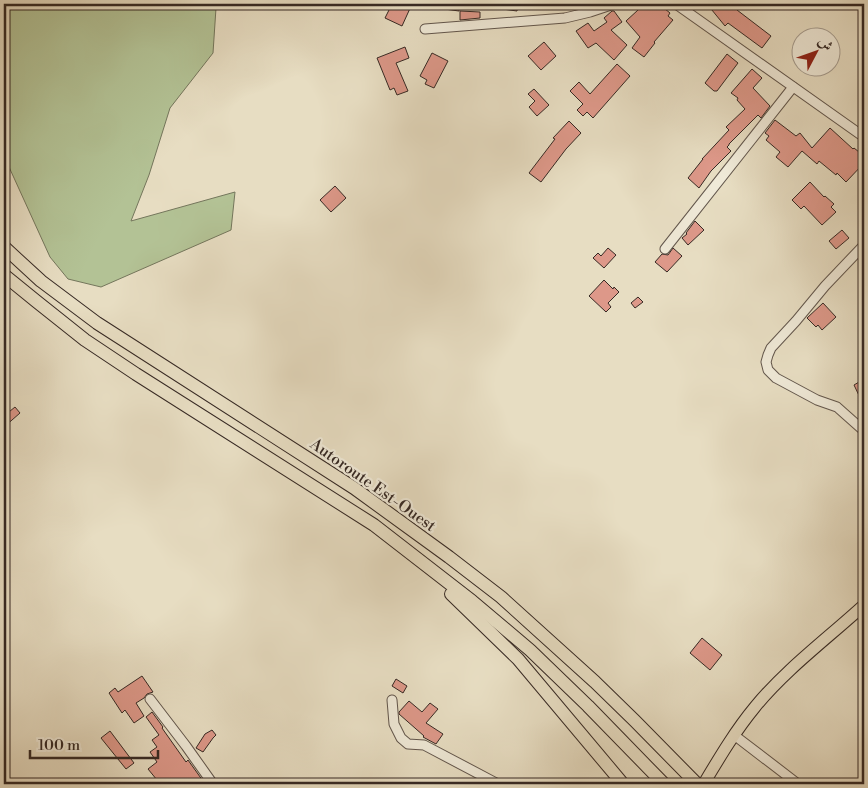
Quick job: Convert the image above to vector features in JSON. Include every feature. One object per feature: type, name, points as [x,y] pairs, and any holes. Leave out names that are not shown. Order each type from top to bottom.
[{"type":"highway","name":"Autoroute Est-Ouest","points":[[4,247],[41,281],[97,323],[354,488],[471,574],[501,598],[594,682],[701,782]]},
{"type":"highway","name":"Autoroute Est-Ouest","points":[[4,274],[85,340],[374,525],[472,601],[530,650],[664,784]]},
{"type":"highway","points":[[406,551],[518,658],[623,784]]},
{"type":"main road","points":[[701,782],[755,707],[793,668],[864,605]]},
{"type":"street","points":[[425,29],[565,18],[614,4]]},
{"type":"street","points":[[676,4],[864,137]]},
{"type":"street","points":[[665,249],[793,88]]},
{"type":"street","points":[[864,245],[771,348],[766,362],[768,370],[776,378],[817,400],[837,407],[864,431]]},
{"type":"street","points":[[150,698],[213,784]]},
{"type":"street","points":[[392,700],[394,724],[401,738],[408,744],[424,745],[498,784]]},
{"type":"street","points":[[734,734],[798,784]]},
{"type":"green space","points":[[4,4],[218,4],[216,8],[213,53],[170,108],[149,175],[131,221],[235,192],[231,230],[101,287],[68,279],[50,257],[4,156]]},
{"type":"building","points":[[392,4],[412,4],[402,26],[385,18]]},
{"type":"building","points":[[437,4],[460,4],[459,11],[437,8]]},
{"type":"building","points":[[495,4],[518,4],[517,11],[495,8]]},
{"type":"building","points":[[641,4],[659,4],[670,13],[668,16],[673,20],[644,57],[632,48],[640,37],[626,21],[638,10]]},
{"type":"building","points":[[707,4],[745,4],[737,10],[771,36],[762,48],[728,23],[725,26]]},
{"type":"building","points":[[460,11],[480,12],[480,18],[460,20]]},
{"type":"building","points":[[612,11],[622,22],[611,30],[627,45],[614,60],[596,43],[588,48],[576,31],[588,23],[594,31],[607,22],[604,18]]},
{"type":"building","points":[[544,42],[556,56],[541,70],[528,56]]},
{"type":"building","points":[[405,47],[409,58],[396,63],[408,91],[397,95],[394,88],[390,90],[377,58]]},
{"type":"building","points":[[432,53],[448,61],[434,88],[425,84],[427,80],[420,76]]},
{"type":"building","points":[[727,54],[738,63],[717,91],[714,91],[705,83]]},
{"type":"building","points":[[617,64],[630,76],[593,118],[587,112],[583,116],[577,110],[583,104],[570,91],[579,82],[590,94]]},
{"type":"building","points":[[752,69],[762,78],[753,88],[770,106],[761,118],[758,115],[729,144],[727,147],[731,151],[711,171],[699,188],[688,178],[702,159],[729,130],[726,127],[745,109],[737,100],[738,98],[731,93]]},
{"type":"building","points":[[534,89],[549,105],[537,116],[529,107],[535,101],[528,94]]},
{"type":"building","points":[[775,120],[796,136],[800,133],[812,148],[830,128],[853,149],[864,156],[864,163],[846,182],[837,173],[836,175],[819,161],[817,164],[802,151],[788,167],[776,157],[780,152],[766,140],[769,136],[765,133]]},
{"type":"building","points":[[569,121],[581,133],[566,149],[541,182],[529,173],[555,139],[553,138]]},
{"type":"building","points":[[810,182],[824,197],[834,204],[831,207],[836,212],[822,225],[804,206],[801,209],[792,200]]},
{"type":"building","points":[[335,186],[346,198],[331,212],[320,200]]},
{"type":"building","points":[[695,221],[704,230],[688,245],[682,238],[687,234]]},
{"type":"building","points":[[842,230],[849,238],[836,249],[829,241]]},
{"type":"building","points":[[608,248],[616,255],[604,268],[593,258],[598,253],[601,256]]},
{"type":"building","points":[[673,248],[682,256],[667,272],[655,262],[662,254],[668,255]]},
{"type":"building","points":[[604,280],[619,292],[608,303],[611,307],[606,312],[589,296]]},
{"type":"building","points":[[638,297],[643,302],[635,308],[631,303]]},
{"type":"building","points":[[823,303],[836,317],[822,330],[807,318]]},
{"type":"building","points":[[864,379],[864,406],[854,385]]},
{"type":"building","points":[[15,407],[20,413],[4,427],[4,416]]},
{"type":"building","points":[[702,638],[722,655],[710,670],[690,653]]},
{"type":"building","points":[[142,676],[153,692],[147,694],[136,703],[144,716],[134,723],[125,710],[122,713],[109,693],[115,688],[118,692]]},
{"type":"building","points":[[396,679],[407,686],[403,693],[392,686]]},
{"type":"building","points":[[409,701],[422,712],[430,703],[438,709],[426,723],[443,734],[436,744],[423,737],[399,714]]},
{"type":"building","points":[[152,712],[186,762],[188,760],[203,781],[198,784],[152,784],[157,780],[148,769],[157,762],[150,752],[157,747],[152,740],[159,735],[146,717]]},
{"type":"building","points":[[212,730],[216,735],[203,752],[196,748],[205,734]]},
{"type":"building","points":[[110,731],[134,763],[126,769],[101,738]]}]
